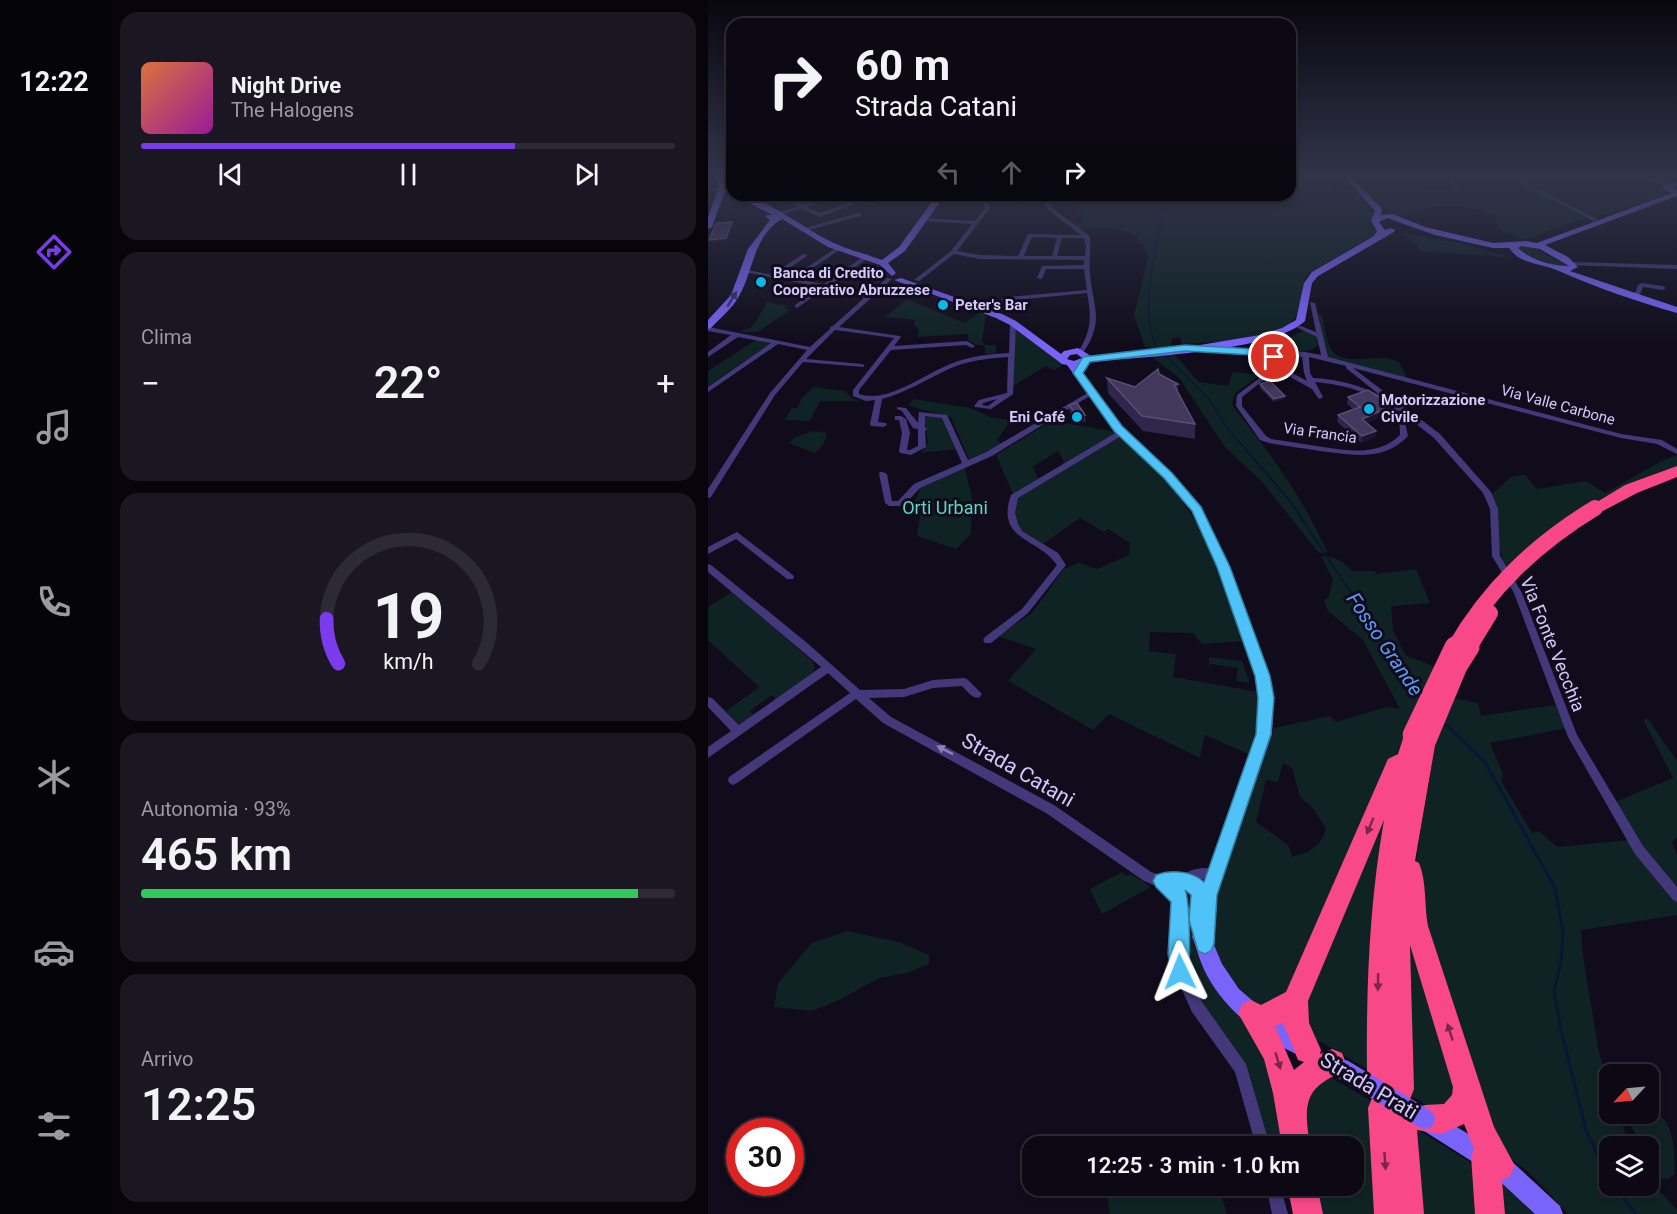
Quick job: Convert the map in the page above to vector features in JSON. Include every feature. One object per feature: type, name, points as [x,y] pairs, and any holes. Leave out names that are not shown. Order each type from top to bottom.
[{"type":"highway","points":[[1308,1050],[1296,1025],[1295,1001],[1396,766],[1415,744],[1457,666],[1496,605],[1546,553],[1625,492],[1677,471]]},
{"type":"highway","points":[[1599,511],[1677,480]]},
{"type":"highway","points":[[1409,1214],[1398,1103],[1395,964],[1398,897],[1415,744]]},
{"type":"highway","points":[[1389,1214],[1398,1103],[1378,1002],[1381,918],[1392,828],[1415,744]]},
{"type":"highway","points":[[1407,831],[1412,852],[1411,888],[1416,926],[1482,1134],[1493,1161],[1490,1214]]},
{"type":"highway","points":[[1295,1001],[1282,1010],[1255,1016],[1273,1044],[1292,1116],[1295,1136]]},
{"type":"highway","points":[[1292,1116],[1295,1096],[1301,1083],[1310,1073],[1338,1066]]},
{"type":"highway","points":[[1398,1103],[1443,1120],[1450,1117],[1462,1105],[1467,1088]]},
{"type":"highway","points":[[1304,1196],[1308,1214]]},
{"type":"street","points":[[769,231],[749,253],[735,296],[708,327],[736,335],[811,349]]},
{"type":"street","points":[[807,231],[839,248],[883,263],[896,277],[1013,323],[1076,360],[1258,341],[1288,332],[1308,318],[1312,303]]},
{"type":"street","points":[[883,263],[900,250],[914,231]]},
{"type":"street","points":[[917,280],[953,252],[970,231]]},
{"type":"street","points":[[1078,231],[1087,237]]},
{"type":"street","points":[[1378,237],[1381,231]]},
{"type":"street","points":[[1312,384],[1273,365],[1274,353],[1301,317],[1310,280],[1319,271],[1390,231]]},
{"type":"street","points":[[1428,231],[1503,246],[1528,243],[1564,231]]},
{"type":"street","points":[[1432,231],[1504,249],[1677,310]]},
{"type":"street","points":[[1546,250],[1540,244],[1571,231]]},
{"type":"street","points":[[1020,258],[1030,235],[1087,237]]},
{"type":"street","points":[[1053,258],[1060,237]]},
{"type":"street","points":[[1076,360],[1090,338],[1094,324],[1095,311],[1087,267],[1087,237]]},
{"type":"street","points":[[1528,243],[1573,265],[1591,280]]},
{"type":"street","points":[[1518,244],[1513,249],[1520,255]]},
{"type":"street","points":[[796,277],[839,248]]},
{"type":"street","points":[[953,252],[980,257],[1087,258]]},
{"type":"street","points":[[774,276],[805,255]]},
{"type":"street","points":[[797,306],[867,256]]},
{"type":"street","points":[[1553,267],[1566,270],[1573,265],[1677,267]]},
{"type":"street","points":[[1040,278],[1044,267],[1087,267]]},
{"type":"street","points":[[743,271],[868,297]]},
{"type":"street","points":[[708,495],[772,394],[801,360],[832,328],[868,297],[896,277],[917,280],[1017,318],[1076,360]]},
{"type":"street","points":[[1185,348],[1305,354],[1325,359],[1312,303],[1310,280]]},
{"type":"street","points":[[1636,296],[1641,285],[1664,288]]},
{"type":"street","points":[[990,307],[1006,299],[1091,291]]},
{"type":"street","points":[[1007,395],[1010,394],[1013,323]]},
{"type":"street","points":[[832,328],[894,334],[898,337],[855,392],[859,397],[879,397],[909,388],[964,361],[1012,355]]},
{"type":"street","points":[[1288,332],[1322,341]]},
{"type":"street","points":[[1288,332],[1282,349],[1293,354]]},
{"type":"street","points":[[708,355],[736,335]]},
{"type":"street","points":[[1305,354],[1322,341]]},
{"type":"street","points":[[708,390],[777,342]]},
{"type":"street","points":[[890,348],[967,343],[972,346]]},
{"type":"street","points":[[1305,354],[1306,367],[1320,398]]},
{"type":"street","name":"Via Valle Carbone","points":[[1325,359],[1348,367],[1487,400],[1621,436],[1659,442],[1677,452]]},
{"type":"street","points":[[801,360],[862,366]]},
{"type":"street","name":"Strada Prati","points":[[1076,360],[1091,393],[1122,433],[1182,491],[1206,525],[1263,676],[1266,698],[1263,734],[1208,895],[1205,944]]},
{"type":"street","name":"Via Francia","points":[[1273,365],[1267,378],[1241,393],[1238,402],[1263,438],[1269,441],[1358,454],[1370,453],[1396,444],[1404,436],[1397,412],[1368,391],[1340,382],[1312,384]]},
{"type":"street","points":[[1288,371],[1306,367]]},
{"type":"street","name":"Via Fonte Vecchia","points":[[1348,367],[1437,436],[1486,492],[1494,509],[1496,556],[1518,592],[1574,737],[1639,850],[1677,896]]},
{"type":"street","points":[[883,474],[888,501],[895,505],[902,502],[917,486],[1019,437],[1091,393]]},
{"type":"street","points":[[879,397],[874,424],[883,425]]},
{"type":"street","points":[[899,408],[904,409],[916,426],[923,429]]},
{"type":"street","points":[[898,418],[902,419],[906,433],[905,452],[913,453],[922,448],[923,412],[945,416],[966,464]]},
{"type":"street","points":[[988,640],[1025,611],[1062,565],[1053,555],[1020,534],[1012,523],[1014,496],[1122,433]]},
{"type":"street","points":[[708,551],[737,535],[790,577]]},
{"type":"street","name":"Strada Catani","points":[[708,567],[803,645],[855,694],[887,720],[1050,809],[1148,877],[1162,881],[1189,882],[1201,893]]},
{"type":"street","points":[[708,753],[827,668]]},
{"type":"street","points":[[733,780],[855,694],[904,693],[933,684],[964,682],[978,694]]},
{"type":"street","points":[[708,701],[738,731]]},
{"type":"street","name":"Strada Prati","points":[[1235,815],[1227,826],[1207,873],[1201,893],[1198,920],[1218,977],[1255,1016],[1493,1161],[1552,1214]]},
{"type":"street","points":[[1162,881],[1207,873]]},
{"type":"street","points":[[1162,881],[1174,890],[1180,899],[1178,954],[1180,972],[1186,989],[1241,1069],[1260,1136]]},
{"type":"street","points":[[1276,1196],[1280,1214]]},
{"type":"green space","points":[[1120,231],[1379,232],[1308,274],[1305,277],[1297,314],[1290,324],[1278,331],[1263,336],[1209,343],[1181,344],[1181,338],[1172,338],[1171,348],[1145,347],[1134,315],[1148,258],[1143,243],[1137,243],[1137,235]]},
{"type":"green space","points":[[1504,231],[1550,231],[1523,240]]},
{"type":"green space","points":[[1403,233],[1459,243],[1510,257],[1421,251]]},
{"type":"green space","points":[[1522,245],[1532,247],[1568,266],[1561,267],[1519,253],[1516,247]]},
{"type":"green space","points":[[907,299],[964,323],[981,312],[986,316],[982,341],[985,345],[996,345],[996,353],[985,354],[985,346],[968,340],[968,334],[917,337],[919,330],[914,324],[915,320],[885,317]]},
{"type":"green space","points":[[767,302],[789,306],[785,309],[790,310],[758,332],[740,332],[753,326]]},
{"type":"green space","points":[[1318,313],[1322,315],[1328,344],[1336,354],[1353,359],[1393,360],[1400,364],[1409,380],[1325,359]]},
{"type":"green space","points":[[1014,327],[1066,363],[1054,370],[1046,366],[1013,386]]},
{"type":"green space","points":[[1305,330],[1319,337],[1320,344],[1302,352],[1283,347],[1285,340]]},
{"type":"green space","points":[[756,340],[773,342],[708,386],[708,371]]},
{"type":"green space","points":[[1172,352],[1199,382],[1228,386],[1233,372],[1261,375],[1235,393],[1232,405],[1272,457],[1296,494],[1327,552],[1319,553],[1262,482],[1225,447],[1180,379],[1149,354]]},
{"type":"green space","points":[[813,387],[845,391],[852,398],[860,401],[820,401],[810,421],[785,420],[792,408],[797,408],[802,398]]},
{"type":"green space","points":[[913,399],[970,408],[992,418],[1011,420],[997,440],[1002,444],[969,459],[951,417],[909,406]]},
{"type":"green space","points":[[924,413],[944,418],[956,449],[921,453],[928,443]]},
{"type":"green space","points":[[1055,419],[1060,422],[1116,432],[1171,486],[1205,535],[1245,641],[1202,644],[1193,633],[1150,632],[1149,651],[1176,654],[1173,677],[1258,692],[1257,727],[1248,754],[1205,735],[1200,758],[1109,714],[1093,730],[1008,681],[1036,649],[998,636],[1032,613],[1064,569],[1079,563],[1097,569],[1129,555],[1130,543],[1108,529],[1104,532],[1080,518],[1043,544],[1019,529],[1013,507],[1016,499],[1058,472],[1064,461],[1058,451],[1032,467],[1039,480],[1014,496],[996,455]]},
{"type":"green space","points":[[813,431],[827,433],[823,445],[815,453],[789,443],[794,438]]},
{"type":"green space","points":[[1677,455],[1677,466],[1632,484],[1586,508],[1542,536],[1505,567],[1492,494],[1511,477],[1525,475],[1537,489],[1586,481],[1605,493]]},
{"type":"green space","name":"Orti Urbani","points":[[965,468],[972,499],[971,534],[956,549],[917,536],[920,515],[909,504],[917,498],[920,488]]},
{"type":"green space","points":[[1321,556],[1338,560],[1352,571],[1375,571],[1377,574],[1416,569],[1430,603],[1391,606],[1393,630],[1405,655],[1435,667],[1291,994],[1264,1008],[1245,996],[1222,966],[1213,945],[1211,903],[1274,728],[1330,716],[1336,722],[1387,707],[1400,709],[1363,640],[1328,611],[1324,601],[1329,596],[1333,580]],"holes":[[[1283,763],[1292,768],[1300,797],[1311,806],[1326,828],[1321,840],[1314,848],[1292,857],[1288,845],[1256,822],[1266,780],[1278,782]]]},
{"type":"green space","points":[[732,592],[811,660],[815,668],[811,675],[777,700],[772,695],[750,711],[755,716],[741,726],[726,711],[759,687],[708,640],[708,607]]},
{"type":"green space","points":[[1209,657],[1242,661],[1250,683],[1236,681],[1238,668],[1211,664],[1209,669]]},
{"type":"green space","points":[[1449,697],[1478,703],[1481,716],[1555,705],[1567,728],[1490,743],[1503,774],[1501,781],[1532,833],[1539,831],[1557,847],[1630,840],[1677,901],[1677,915],[1581,930],[1583,956],[1602,1064],[1599,1064],[1599,1124],[1622,1124],[1626,1136],[1599,1136],[1599,1196],[1659,1196],[1659,1190],[1677,1210],[1677,1214],[1568,1214],[1531,1174],[1499,1150],[1428,949],[1416,862],[1439,721]]},
{"type":"green space","points":[[1643,719],[1648,719],[1677,761],[1677,838],[1672,842],[1677,855],[1677,889],[1652,861],[1615,802],[1673,778]]},
{"type":"green space","points":[[1390,789],[1374,893],[1371,941],[1372,1072],[1309,1035],[1302,998]]},
{"type":"green space","points":[[1122,872],[1126,876],[1131,874],[1151,887],[1102,914],[1090,889]]},
{"type":"green space","points":[[1187,921],[1190,922],[1194,945],[1205,973],[1222,998],[1251,1026],[1267,1049],[1284,1136],[1265,1136],[1249,1076],[1202,1007],[1184,969]]},
{"type":"green space","points":[[847,931],[899,942],[929,955],[929,964],[907,973],[879,978],[841,999],[812,1011],[774,1007],[778,983],[812,943]]},
{"type":"green space","points":[[1406,933],[1458,1077],[1455,1105],[1428,1106],[1410,1095]]},
{"type":"green space","points":[[1330,1077],[1371,1101],[1375,1214],[1314,1214],[1310,1196],[1364,1196],[1364,1136],[1302,1136],[1305,1090]]},
{"type":"green space","points":[[1659,1114],[1669,1127],[1672,1136],[1675,1174],[1668,1179],[1659,1178],[1659,1136],[1636,1136],[1631,1124],[1659,1124]]},
{"type":"green space","points":[[1413,1127],[1470,1162],[1474,1169],[1483,1214],[1419,1214]]},
{"type":"green space","points":[[1500,1180],[1540,1214],[1495,1214]]},
{"type":"green space","points":[[1107,1196],[1221,1196],[1227,1214],[1110,1214]]},
{"type":"building","points":[[713,231],[729,231],[726,238],[709,240]]},
{"type":"building","points":[[1158,369],[1159,374],[1178,384],[1174,385],[1195,424],[1142,416],[1107,378],[1135,387]]},
{"type":"building","points":[[1270,381],[1285,396],[1274,399],[1260,384]]},
{"type":"building","points":[[1368,390],[1392,406],[1362,419],[1376,431],[1362,436],[1338,415],[1360,407],[1348,397]]},
{"type":"building","points":[[1077,403],[1085,415],[1075,413],[1069,405]]},
{"type":"waterway","name":"Fosso Grande","points":[[1159,231],[1151,276],[1149,320],[1153,337],[1160,350]]},
{"type":"waterway","name":"Fosso Grande","points":[[1164,354],[1209,399],[1227,428],[1248,452]]},
{"type":"waterway","name":"Fosso Grande","points":[[1246,450],[1290,501],[1388,649]]},
{"type":"waterway","name":"Fosso Grande","points":[[1387,647],[1421,699]]},
{"type":"waterway","name":"Fosso Grande","points":[[1444,723],[1485,762],[1555,888],[1563,932],[1561,962],[1554,991],[1561,1030],[1586,1130],[1599,1158]]},
{"type":"waterway","name":"Fosso Grande","points":[[1622,1196],[1636,1214]]},
{"type":"place","name":"Banca di Credito Cooperativo Abruzzese","points":[[761,282]]},
{"type":"place","name":"Peter's Bar","points":[[943,305]]},
{"type":"place","name":"Motorizzazione Civile","points":[[1369,409]]},
{"type":"place","name":"Eni Café","points":[[1077,417]]},
{"type":"route","points":[[1180,972],[1178,954],[1181,905],[1176,891],[1162,881],[1193,883],[1201,893],[1198,920],[1199,932],[1205,944],[1208,895],[1233,828],[1235,815],[1255,765],[1263,734],[1266,698],[1263,676],[1223,567],[1197,509],[1168,476],[1118,428],[1078,373],[1086,359],[1185,348],[1274,353],[1274,357]]}]
